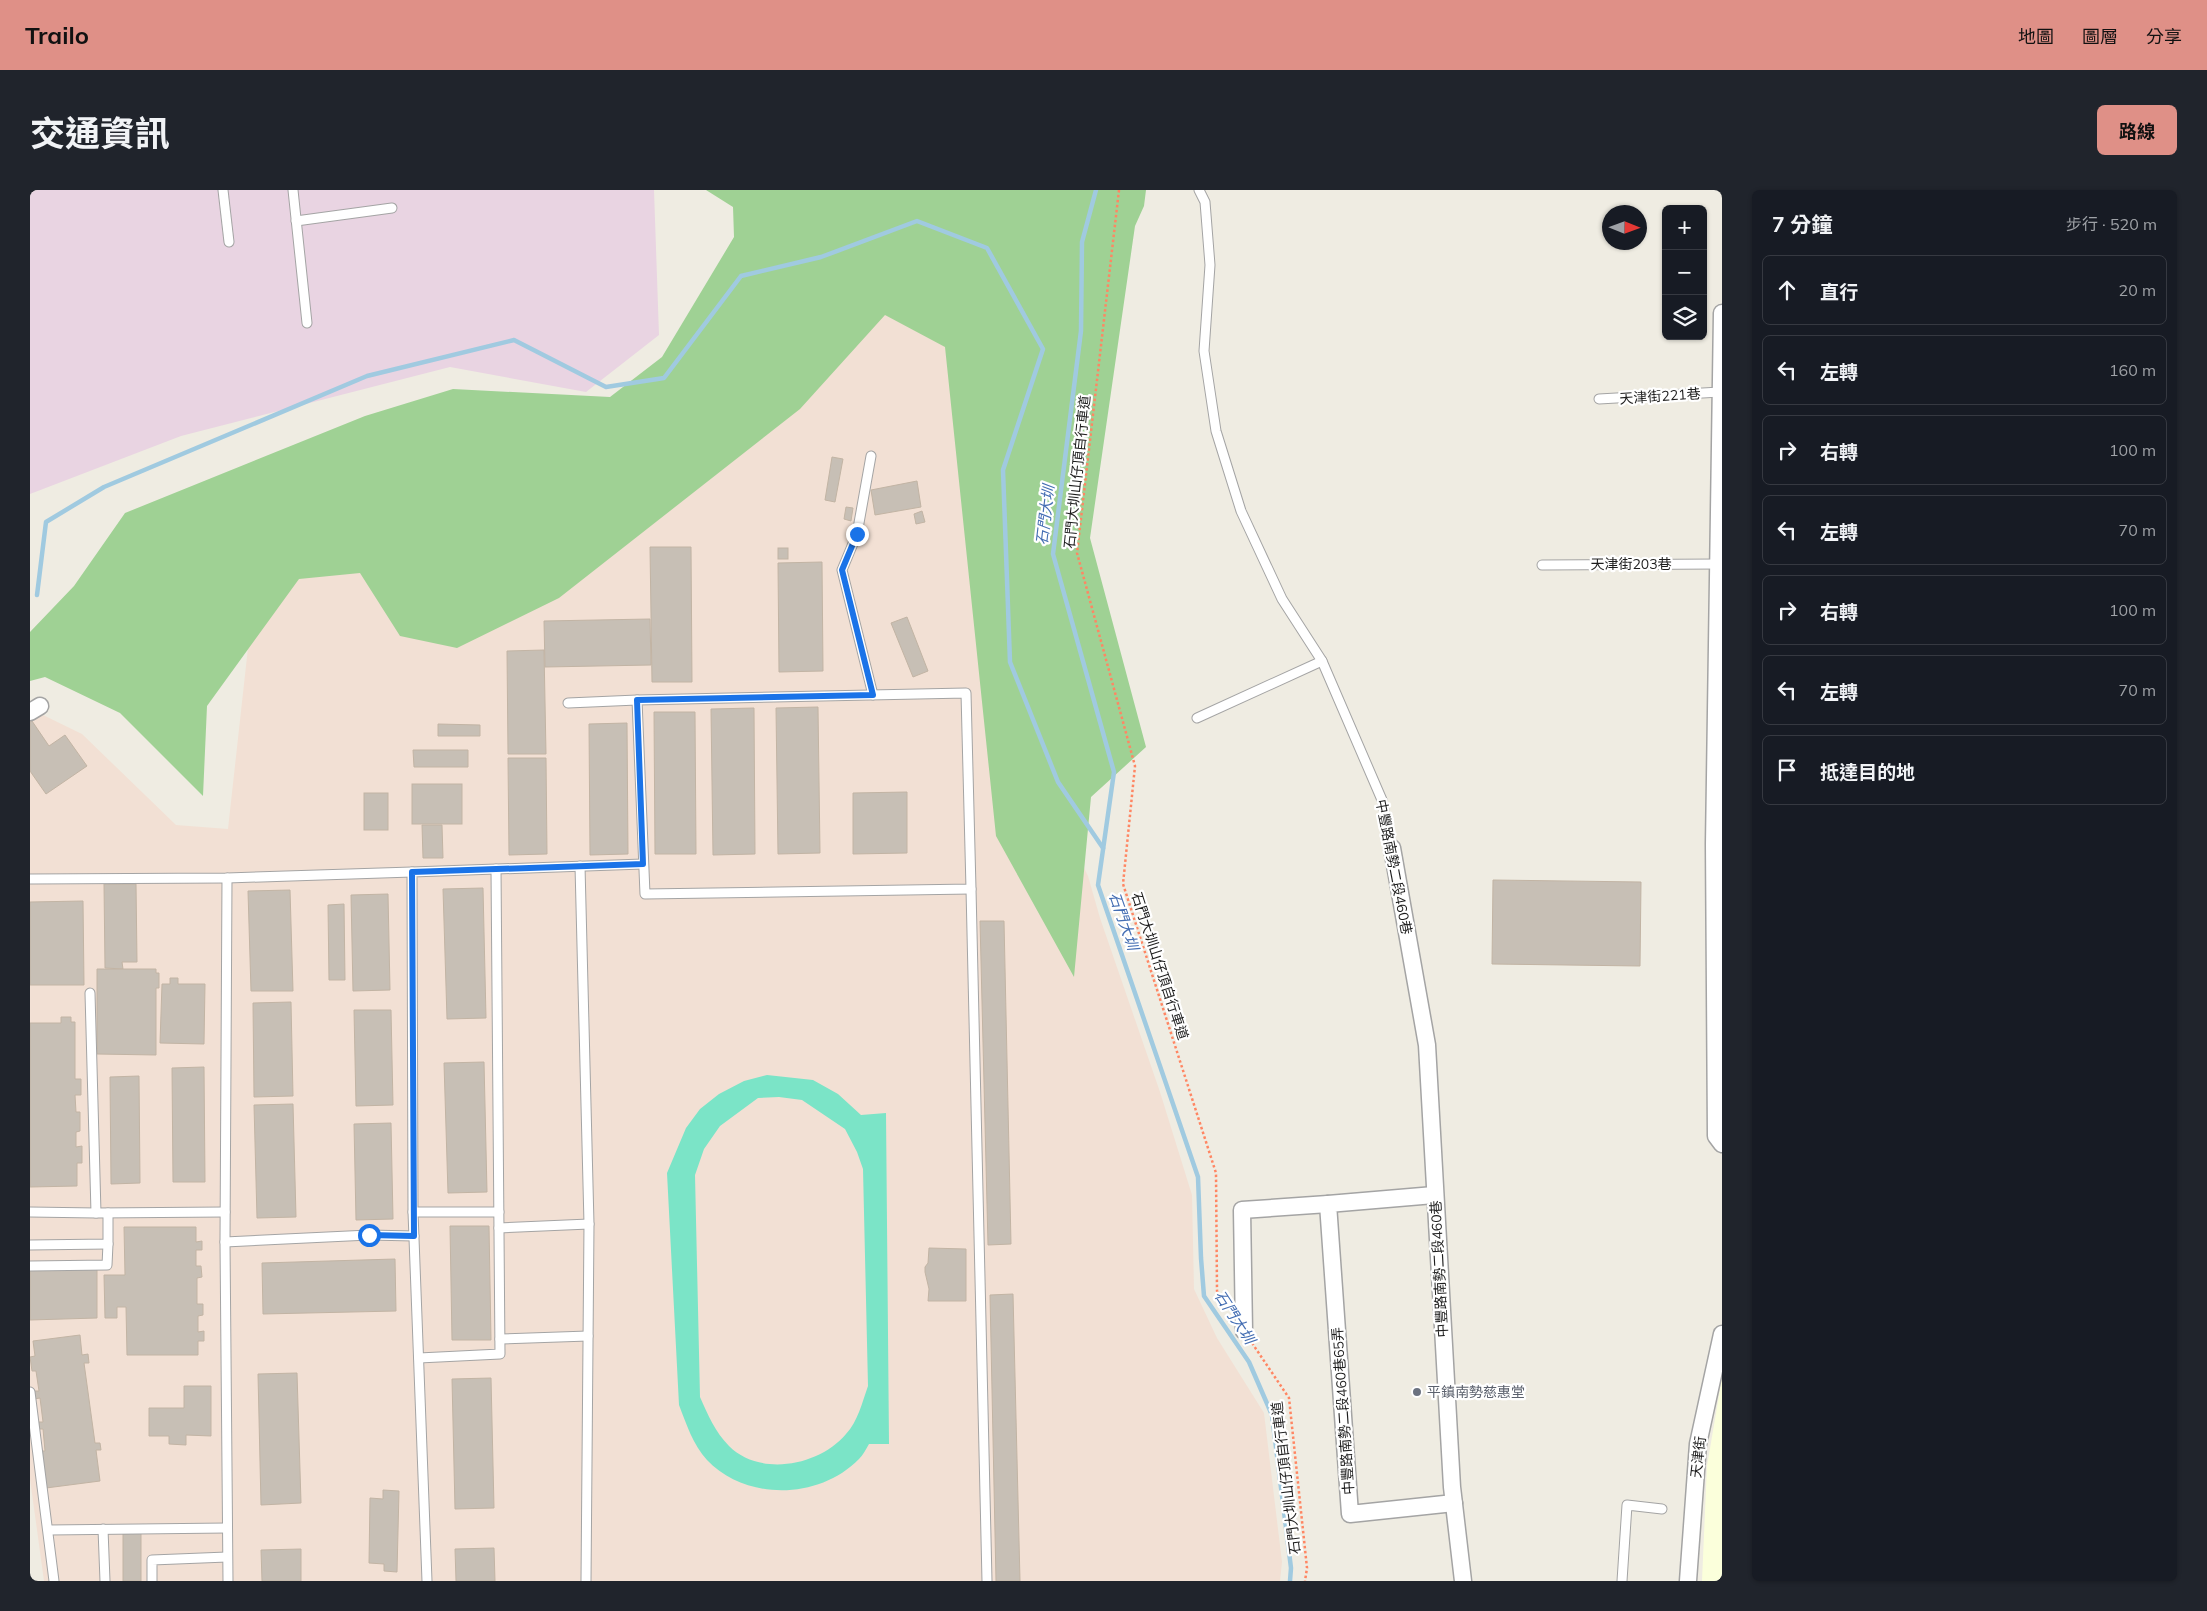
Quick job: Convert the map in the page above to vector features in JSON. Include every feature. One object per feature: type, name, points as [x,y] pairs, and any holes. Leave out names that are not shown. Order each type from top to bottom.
[{"type":"street","points":[[1722,314],[1716,1136],[1722,1144]]},
{"type":"street","name":"中豐路南勢二段460巷","points":[[1392,848],[1427,1045],[1434,1195],[1454,1503],[1463,1581]]},
{"type":"street","points":[[1244,1331],[1242,1210],[1434,1195]]},
{"type":"street","name":"中豐路南勢二段460巷65弄","points":[[1328,1204],[1350,1514],[1454,1503]]},
{"type":"street","name":"天津街","points":[[1688,1581],[1698,1444],[1722,1334]]},
{"type":"lane","points":[[222,190],[229,242]]},
{"type":"lane","points":[[293,190],[307,323]]},
{"type":"lane","name":"中豐路南勢二段460巷","points":[[1199,190],[1205,202],[1210,265],[1204,351],[1216,431],[1240,511],[1282,599],[1322,662],[1382,800],[1392,848]]},
{"type":"lane","points":[[296,221],[392,208]]},
{"type":"lane","name":"天津街221巷","points":[[1599,399],[1721,400]]},
{"type":"lane","points":[[871,456],[857,534],[842,570],[873,695]]},
{"type":"lane","name":"天津街203巷","points":[[1542,565],[1721,564]]},
{"type":"lane","points":[[1197,718],[1322,662]]},
{"type":"lane","points":[[568,703],[966,693],[987,1581]]},
{"type":"lane","points":[[637,700],[645,894],[970,888]]},
{"type":"lane","points":[[30,879],[227,878],[643,864]]},
{"type":"lane","points":[[580,866],[589,1224],[586,1581]]},
{"type":"lane","points":[[419,1358],[500,1354],[496,869]]},
{"type":"lane","points":[[412,872],[414,1236],[427,1581]]},
{"type":"lane","points":[[227,878],[225,1242],[228,1581]]},
{"type":"lane","points":[[90,993],[96,1213]]},
{"type":"lane","points":[[30,1212],[225,1212]]},
{"type":"lane","points":[[414,1212],[499,1212]]},
{"type":"lane","points":[[30,1266],[107,1265],[108,1213]]},
{"type":"lane","points":[[499,1228],[589,1224]]},
{"type":"lane","points":[[225,1242],[369,1235],[414,1236]]},
{"type":"lane","points":[[30,1245],[108,1244]]},
{"type":"lane","points":[[500,1339],[588,1336]]},
{"type":"lane","points":[[30,1392],[54,1581]]},
{"type":"lane","points":[[1622,1581],[1628,1505],[1662,1509]]},
{"type":"lane","points":[[49,1530],[227,1528]]},
{"type":"lane","points":[[103,1529],[105,1581]]},
{"type":"lane","points":[[152,1581],[152,1560],[227,1557]]},
{"type":"path","name":"石門大圳山仔頂自行車道","points":[[1119,190],[1077,553],[1135,766],[1123,884],[1216,1173],[1217,1291],[1228,1307]]},
{"type":"path","name":"石門大圳山仔頂自行車道","points":[[1244,1331],[1289,1398],[1307,1568],[1306,1581]]},
{"type":"shaded area","points":[[30,190],[654,190],[659,335],[586,392],[450,367],[181,436],[30,494]]},
{"type":"shaded area","points":[[938,273],[983,661],[1088,876],[1100,918],[1160,1092],[1192,1195],[1194,1289],[1217,1338],[1264,1413],[1282,1562],[1280,1581],[44,1581],[30,1479],[30,719],[43,715],[82,734],[176,825],[228,829],[261,530],[364,526]]},
{"type":"shaded area","points":[[1722,1378],[1722,1581],[1702,1581],[1707,1466]]},
{"type":"green space","points":[[706,190],[1146,190],[1144,206],[1135,226],[1090,538],[1146,747],[1091,797],[1074,977],[996,836],[945,347],[885,315],[800,409],[559,598],[457,648],[400,636],[360,573],[299,579],[207,706],[203,796],[120,713],[45,677],[30,681],[30,632],[74,586],[125,513],[365,416],[453,389],[610,397],[662,357],[734,237],[733,207]]},
{"type":"green space","points":[[767,1075],[813,1080],[838,1094],[861,1115],[886,1113],[889,1444],[869,1444],[859,1459],[843,1472],[824,1482],[804,1488],[762,1489],[742,1483],[723,1473],[707,1460],[698,1448],[690,1434],[679,1405],[667,1173],[686,1128],[700,1109],[719,1094],[744,1081]],"holes":[[[779,1097],[802,1100],[845,1129],[857,1152],[863,1169],[868,1386],[854,1423],[834,1445],[821,1454],[805,1460],[789,1464],[773,1464],[757,1462],[742,1456],[729,1446],[716,1429],[700,1397],[695,1175],[704,1149],[720,1126],[758,1098]]]},
{"type":"building","points":[[832,457],[843,459],[835,502],[825,500]]},
{"type":"building","points":[[917,481],[921,507],[875,515],[871,490]]},
{"type":"building","points":[[846,507],[853,508],[851,521],[844,519]]},
{"type":"building","points":[[922,511],[925,522],[916,524],[914,514]]},
{"type":"building","points":[[650,547],[691,547],[692,682],[652,682]]},
{"type":"building","points":[[778,548],[788,548],[788,559],[778,559]]},
{"type":"building","points":[[822,562],[823,671],[779,672],[778,563]]},
{"type":"building","points":[[907,617],[928,671],[913,677],[891,623]]},
{"type":"building","points":[[650,619],[651,665],[545,667],[544,621]]},
{"type":"building","points":[[544,650],[546,754],[508,754],[507,651]]},
{"type":"building","points":[[818,707],[820,853],[778,854],[776,708]]},
{"type":"building","points":[[754,708],[755,854],[713,855],[711,709]]},
{"type":"building","points":[[654,712],[695,712],[696,854],[655,854]]},
{"type":"building","points":[[32,721],[49,746],[65,735],[87,766],[46,794],[30,771],[30,722]]},
{"type":"building","points":[[627,723],[628,854],[590,855],[589,724]]},
{"type":"building","points":[[438,724],[480,725],[480,736],[438,736]]},
{"type":"building","points":[[413,750],[468,750],[468,767],[414,767]]},
{"type":"building","points":[[508,758],[546,758],[547,854],[509,855]]},
{"type":"building","points":[[412,784],[462,784],[462,824],[412,824]]},
{"type":"building","points":[[907,792],[907,853],[853,854],[853,793]]},
{"type":"building","points":[[364,793],[388,793],[388,830],[364,830]]},
{"type":"building","points":[[422,825],[442,825],[443,858],[423,858]]},
{"type":"building","points":[[1493,880],[1641,882],[1640,966],[1492,964]]},
{"type":"building","points":[[104,884],[136,884],[137,962],[122,962],[123,969],[105,968]]},
{"type":"building","points":[[483,888],[486,1018],[447,1019],[443,889]]},
{"type":"building","points":[[290,890],[293,991],[251,991],[248,891]]},
{"type":"building","points":[[388,894],[390,990],[353,991],[351,895]]},
{"type":"building","points":[[83,901],[84,985],[30,985],[30,902]]},
{"type":"building","points":[[344,904],[345,980],[329,980],[328,905]]},
{"type":"building","points":[[980,921],[1004,921],[1011,1244],[988,1245]]},
{"type":"building","points":[[97,969],[156,969],[156,973],[159,973],[159,988],[156,988],[156,1055],[97,1054]]},
{"type":"building","points":[[170,978],[178,978],[178,984],[205,984],[204,1044],[160,1043],[162,984],[170,984]]},
{"type":"building","points":[[291,1002],[293,1096],[254,1097],[253,1003]]},
{"type":"building","points":[[354,1010],[391,1010],[393,1105],[356,1106]]},
{"type":"building","points":[[61,1017],[71,1017],[71,1022],[75,1022],[75,1079],[81,1079],[81,1095],[75,1095],[76,1112],[80,1112],[80,1131],[76,1132],[76,1147],[82,1146],[82,1163],[77,1163],[77,1186],[30,1187],[30,1023],[61,1023]]},
{"type":"building","points":[[484,1062],[487,1192],[448,1193],[444,1063]]},
{"type":"building","points":[[204,1067],[205,1182],[173,1182],[172,1068]]},
{"type":"building","points":[[139,1076],[140,1183],[111,1184],[110,1077]]},
{"type":"building","points":[[293,1104],[296,1217],[257,1218],[254,1105]]},
{"type":"building","points":[[391,1123],[393,1219],[356,1220],[354,1124]]},
{"type":"building","points":[[450,1226],[489,1226],[491,1340],[452,1340]]},
{"type":"building","points":[[124,1227],[196,1227],[196,1242],[202,1241],[202,1250],[196,1250],[196,1266],[201,1266],[202,1277],[197,1278],[197,1304],[203,1304],[203,1315],[198,1316],[198,1332],[204,1331],[204,1341],[198,1341],[198,1355],[127,1355],[126,1307],[117,1307],[117,1318],[105,1318],[104,1275],[125,1275]]},
{"type":"building","points":[[929,1248],[966,1249],[966,1301],[928,1301],[929,1289],[925,1267],[928,1263]]},
{"type":"building","points":[[395,1259],[396,1311],[263,1314],[262,1263]]},
{"type":"building","points":[[97,1269],[97,1318],[30,1320],[30,1270]]},
{"type":"building","points":[[1013,1294],[1020,1581],[996,1581],[990,1295]]},
{"type":"building","points":[[80,1335],[82,1355],[88,1354],[89,1363],[84,1363],[95,1443],[100,1443],[101,1450],[96,1450],[100,1481],[46,1488],[41,1451],[45,1451],[43,1429],[39,1429],[38,1422],[43,1422],[40,1398],[34,1399],[33,1391],[39,1391],[36,1371],[32,1371],[30,1357],[35,1356],[33,1341]]},
{"type":"building","points":[[297,1373],[301,1503],[261,1505],[258,1374]]},
{"type":"building","points":[[491,1378],[494,1508],[455,1509],[452,1379]]},
{"type":"building","points":[[184,1386],[211,1386],[211,1436],[186,1435],[186,1445],[169,1444],[169,1436],[149,1436],[149,1408],[184,1408]]},
{"type":"building","points":[[383,1490],[399,1491],[397,1572],[384,1571],[384,1564],[369,1563],[370,1498],[383,1499]]},
{"type":"building","points":[[141,1533],[141,1581],[123,1581],[123,1534]]},
{"type":"building","points":[[494,1548],[495,1581],[456,1581],[455,1549]]},
{"type":"building","points":[[301,1549],[301,1581],[262,1581],[261,1550]]},
{"type":"waterway","name":"石門大圳","points":[[1096,190],[1082,242],[1081,331],[1053,554],[1114,772],[1098,885],[1198,1177],[1204,1296],[1249,1362],[1272,1415],[1291,1568],[1290,1581]]},
{"type":"waterway","points":[[37,595],[46,522],[104,487],[367,376],[514,340],[606,387],[664,378],[741,276],[821,257],[917,221],[987,248],[1043,349],[1003,470],[1010,662],[1058,782],[1103,848]]},
{"type":"place","name":"平鎮南勢慈惠堂","points":[[1417,1392]]},
{"type":"route","points":[[369,1235],[414,1236],[412,872],[643,864],[637,700],[873,695],[842,570],[857,534]]}]
